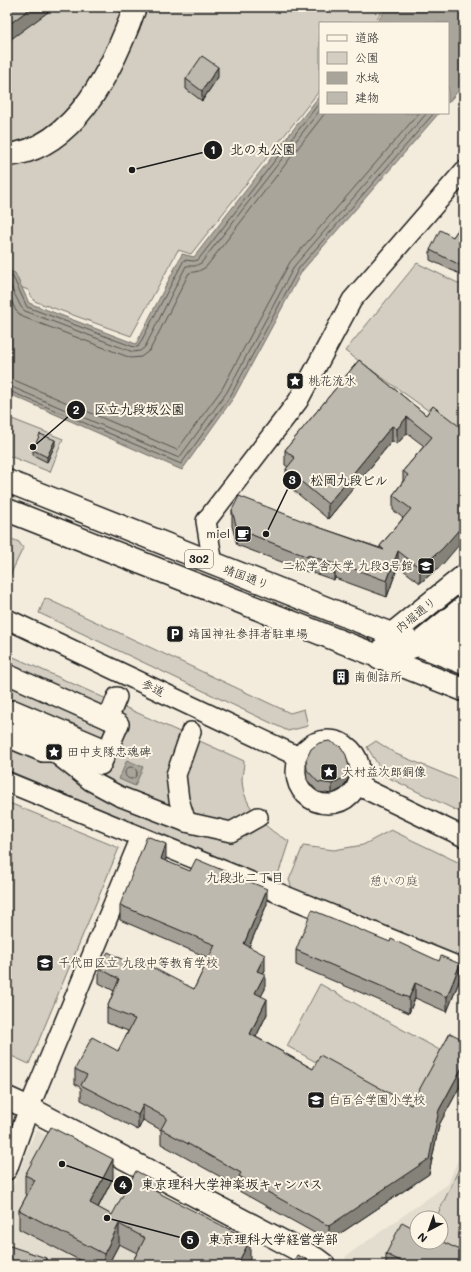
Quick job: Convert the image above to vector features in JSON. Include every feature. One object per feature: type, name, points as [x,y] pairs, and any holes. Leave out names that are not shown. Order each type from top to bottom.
[{"type":"main road","points":[[7,155],[32,150],[60,133],[75,118],[110,65],[125,35],[135,7]]},
{"type":"main road","name":"靖国通り","points":[[7,481],[464,663]]},
{"type":"main road","name":"302","points":[[7,510],[379,658],[464,690]]},
{"type":"main road","name":"内堀通り","points":[[379,658],[392,634],[464,576]]},
{"type":"main road","points":[[464,607],[450,629],[449,638],[452,648],[464,659]]},
{"type":"main road","name":"内堀通り","points":[[379,658],[417,645],[464,607]]},
{"type":"main road","points":[[7,1098],[30,1108],[316,1259],[324,1265]]},
{"type":"street","points":[[213,564],[206,520],[298,401],[352,300],[464,171]]},
{"type":"street","name":"参道","points":[[7,619],[300,757]]},
{"type":"street","points":[[7,674],[52,694],[119,724],[101,765],[80,747],[60,739],[29,721],[52,694]]},
{"type":"street","points":[[108,719],[117,697]]},
{"type":"street","points":[[186,822],[179,800],[176,775],[192,732]]},
{"type":"street","points":[[7,737],[43,752],[54,752],[91,780],[119,796],[186,822],[231,832],[258,817]]},
{"type":"street","points":[[333,740],[340,743],[354,753],[359,763],[360,774],[357,785],[352,793],[343,800],[332,804],[321,803],[311,799],[301,789],[297,779],[296,768],[300,757],[311,744],[333,740]]},
{"type":"street","points":[[7,782],[464,969]]},
{"type":"street","points":[[357,785],[464,837]]},
{"type":"street","points":[[7,1170],[30,1108],[141,837]]},
{"type":"shaded area","points":[[36,1130],[168,1199],[130,1265],[35,1265],[20,1252],[7,1245],[7,1200]]},
{"type":"shaded area","points":[[464,1145],[464,1265],[344,1265],[346,1256],[409,1212],[409,1250],[449,1250],[449,1210],[411,1210],[448,1184]]},
{"type":"green space","points":[[7,7],[386,7],[374,22],[319,22],[319,91],[191,254],[178,250],[131,336],[34,301],[28,290],[7,282]]},
{"type":"green space","points":[[417,263],[464,286],[464,436],[345,351]]},
{"type":"green space","points":[[7,417],[63,439],[50,472],[7,455]]},
{"type":"green space","points":[[7,537],[19,542],[23,548],[7,582]]},
{"type":"green space","points":[[45,598],[290,713],[304,709],[308,726],[288,731],[39,613]]},
{"type":"green space","points":[[7,654],[244,761],[242,780],[243,790],[252,809],[273,831],[289,841],[278,875],[270,880],[7,770]]},
{"type":"green space","points":[[376,741],[396,754],[464,782],[464,814],[385,776],[367,747]]},
{"type":"green space","name":"千代田区立 九段中等教育学校","points":[[7,802],[119,848],[29,1064],[7,1054]]},
{"type":"green space","name":"憩いの庭","points":[[391,830],[464,865],[463,958],[292,888],[289,880],[303,846],[334,850],[363,845]]},
{"type":"green space","points":[[320,984],[445,1053],[412,1115],[287,1046]]},
{"type":"green space","points":[[464,1158],[464,1263],[449,1249],[449,1210],[440,1210]]},
{"type":"water","points":[[388,7],[464,7],[464,84],[449,102],[449,22],[377,22]]},
{"type":"water","points":[[319,96],[319,114],[438,114],[302,271],[234,397],[182,470],[7,393],[7,270],[15,273],[29,303],[136,344],[182,254],[194,257]]},
{"type":"water","points":[[127,760],[143,767],[135,786],[119,779]]},
{"type":"building","points":[[7,7],[32,7],[7,26]]},
{"type":"building","points":[[202,56],[218,67],[202,91],[186,79]]},
{"type":"building","points":[[464,221],[464,267],[430,250],[440,230],[453,237]]},
{"type":"building","points":[[359,360],[426,415],[433,406],[464,430],[464,524],[442,549],[420,568],[398,551],[387,581],[335,562],[334,564],[308,555],[308,557],[237,529],[232,510],[239,496],[321,528],[384,550],[380,546],[411,509],[393,495],[408,475],[403,471],[432,437],[407,417],[397,429],[392,426],[328,504],[286,469],[295,458],[285,450]]},
{"type":"building","points":[[40,434],[55,440],[47,457],[33,450]]},
{"type":"building","points":[[329,741],[341,747],[346,755],[349,767],[343,778],[332,784],[318,782],[307,770],[306,760],[311,749],[319,743]]},
{"type":"building","points":[[147,836],[166,844],[161,859],[190,871],[196,859],[267,889],[244,944],[265,955],[257,971],[265,974],[255,993],[267,999],[250,1034],[313,1069],[320,1055],[411,1105],[450,1033],[464,1040],[464,1064],[439,1110],[429,1159],[329,1226],[239,1176],[241,1173],[161,1129],[167,1118],[143,1105],[138,1115],[81,1085],[87,1075],[75,1069],[92,1037],[118,1051],[135,1019],[107,1008],[119,979],[99,968],[108,952],[135,966],[138,960],[194,989],[215,945],[120,905]]},
{"type":"building","points":[[312,910],[390,942],[391,939],[439,961],[441,956],[460,964],[447,997],[415,983],[409,998],[296,950]]},
{"type":"building","points":[[51,1127],[113,1159],[90,1203],[112,1215],[136,1171],[159,1183],[155,1191],[250,1240],[237,1265],[131,1265],[145,1238],[119,1224],[104,1254],[19,1210],[35,1180],[25,1175]]},
{"type":"building","points":[[402,1222],[409,1226],[409,1250],[449,1250],[449,1245],[464,1252],[464,1265],[409,1265],[386,1254]]},
{"type":"building","points":[[7,1245],[46,1258],[43,1265],[7,1265]]},
{"type":"building","points":[[297,1255],[318,1265],[292,1265]]},
{"type":"place","name":"北の丸公園","points":[[132,170]]},
{"type":"place","name":"桃花流水","points":[[295,381]]},
{"type":"place","name":"区立九段坂公園","points":[[33,447]]},
{"type":"place","name":"miel","points":[[243,534]]},
{"type":"place","name":"松岡九段ビル","points":[[266,534]]},
{"type":"place","name":"二松学舎大学 九段3号館","points":[[426,566]]},
{"type":"place","name":"靖国神社参拝者駐車場","points":[[175,634]]},
{"type":"place","name":"南側詰所","points":[[341,677]]},
{"type":"place","name":"田中支隊忠魂碑","points":[[54,752]]},
{"type":"place","name":"大村益次郎銅像","points":[[329,772]]},
{"type":"place","name":"千代田区立 九段中等教育学校","points":[[45,963]]},
{"type":"place","name":"白百合学園小学校","points":[[316,1100]]},
{"type":"place","name":"東京理科大学神楽坂キャンパス","points":[[62,1164]]},
{"type":"place","name":"東京理科大学経営学部","points":[[107,1218]]},
{"type":"district","name":"九段北二丁目","points":[[245,877]]}]
